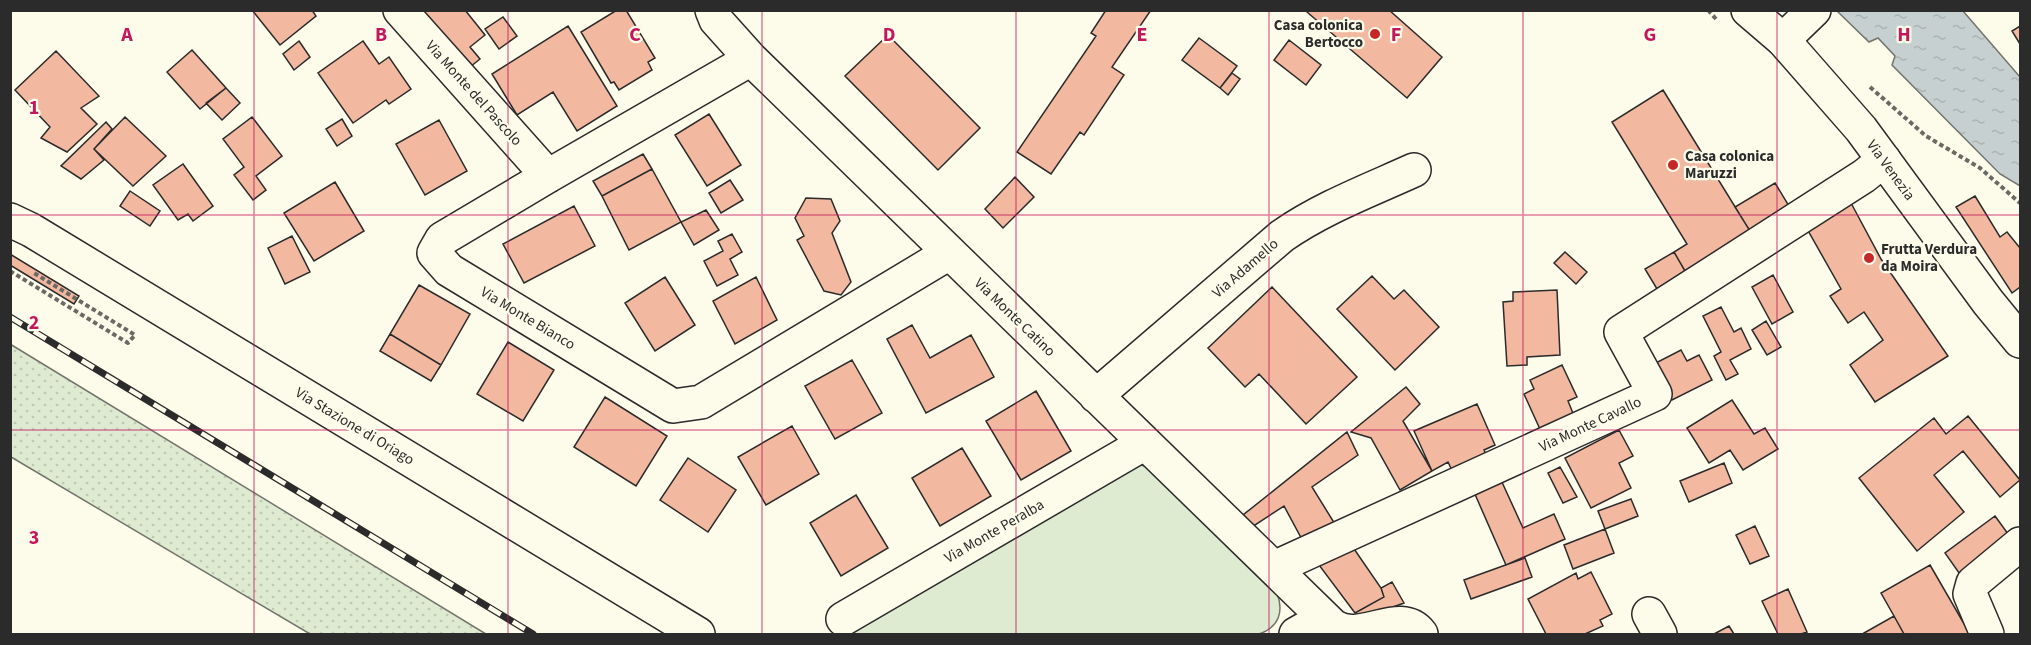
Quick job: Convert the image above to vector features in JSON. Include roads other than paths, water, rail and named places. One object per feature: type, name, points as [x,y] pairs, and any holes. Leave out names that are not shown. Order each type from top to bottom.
[{"type":"street","name":"Via Monte del Pascolo","points":[[400,10],[548,176]]},
{"type":"street","name":"Via Venezia","points":[[1748,10],[1783,40],[1841,106],[1884,160],[1988,302],[2020,341]]},
{"type":"street","points":[[1783,40],[1813,11]]},
{"type":"street","name":"Via Monte Catino","points":[[718,14],[751,59],[1324,618],[1336,628],[1348,633],[1361,633],[1399,624],[1412,626],[1421,634]]},
{"type":"street","name":"Via Monte Bianco","points":[[751,59],[442,239],[434,253],[449,270],[673,406],[701,402],[949,253]]},
{"type":"street","name":"Via Monte Cavallo","points":[[1274,568],[1655,394],[1621,332],[1864,176],[1884,160]]},
{"type":"street","name":"Via Adamello","points":[[1096,396],[1300,223],[1414,170]]},
{"type":"street","name":"Via Stazione di Oriago","points":[[10,220],[31,230],[698,634]]},
{"type":"street","name":"Via Monte Peralba","points":[[843,619],[1145,443]]},
{"type":"street","points":[[1987,634],[1970,594],[1973,583],[2020,544]]},
{"type":"street","points":[[1296,634],[1324,618]]},
{"type":"water","points":[[1837,11],[1963,11],[2020,77],[2020,186],[2000,174],[1892,65],[1895,56],[1878,38],[1869,42]]},
{"type":"railway","points":[[10,317],[533,634]]},
{"type":"place","name":"Casa colonica Bertocco","points":[[1375,34]]},
{"type":"place","name":"Casa colonica Maruzzi","points":[[1673,165]]},
{"type":"place","name":"Frutta Verdura da Moira","points":[[1869,258]]}]
